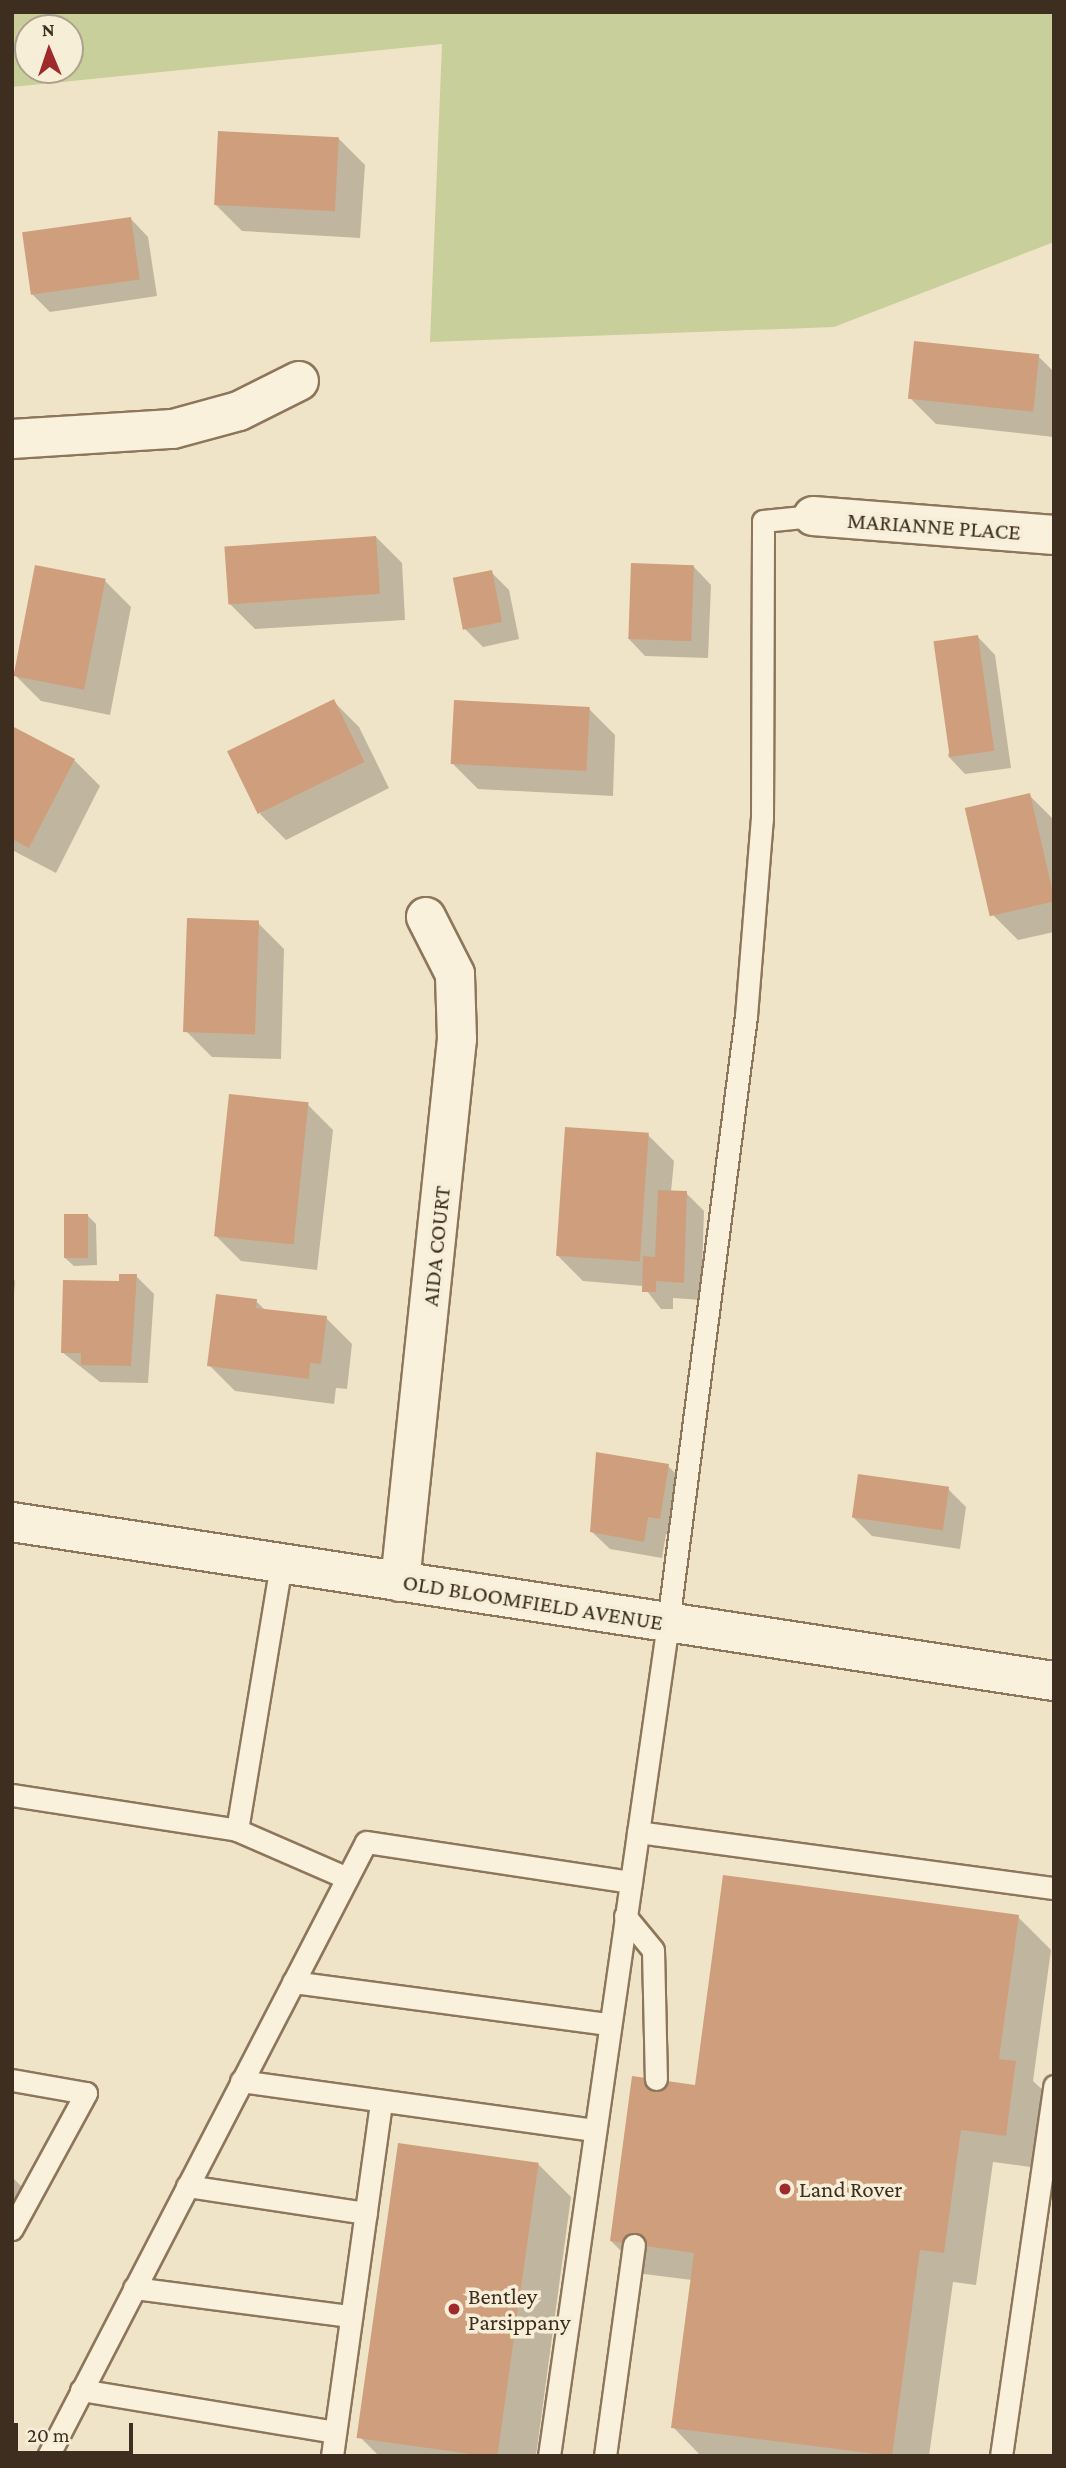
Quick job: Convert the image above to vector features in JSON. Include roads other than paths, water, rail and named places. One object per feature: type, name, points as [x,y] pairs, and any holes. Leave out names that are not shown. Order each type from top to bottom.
[{"type":"street","points":[[12,439],[173,429],[239,411],[299,381]]},
{"type":"street","name":"MARIANNE PLACE","points":[[813,516],[1054,535]]},
{"type":"street","name":"AIDA COURT","points":[[400,1582],[457,1039],[455,974],[426,917]]},
{"type":"street","name":"OLD BLOOMFIELD AVENUE","points":[[12,1522],[1054,1681]]},
{"type":"lane","points":[[549,2456],[593,2130],[668,1623],[746,1016],[762,819],[763,521],[813,516]]},
{"type":"lane","points":[[237,1829],[281,1564]]},
{"type":"lane","points":[[12,1795],[237,1829],[347,1878]]},
{"type":"lane","points":[[638,1832],[1054,1888]]},
{"type":"lane","points":[[48,2456],[366,1842],[631,1882]]},
{"type":"lane","points":[[625,1916],[653,1950],[656,2080]]},
{"type":"lane","points":[[293,1982],[609,2024]]},
{"type":"lane","points":[[12,2080],[86,2093],[12,2229]]},
{"type":"lane","points":[[241,2081],[593,2130]]},
{"type":"lane","points":[[1001,2456],[1054,2086]]},
{"type":"lane","points":[[332,2456],[381,2102]]},
{"type":"lane","points":[[187,2186],[366,2213]]},
{"type":"lane","points":[[605,2456],[634,2245]]},
{"type":"lane","points":[[134,2288],[351,2316]]},
{"type":"lane","points":[[81,2390],[335,2432]]},
{"type":"place","name":"Land Rover","points":[[785,2189]]},
{"type":"place","name":"Bentley Parsippany","points":[[454,2309]]}]
